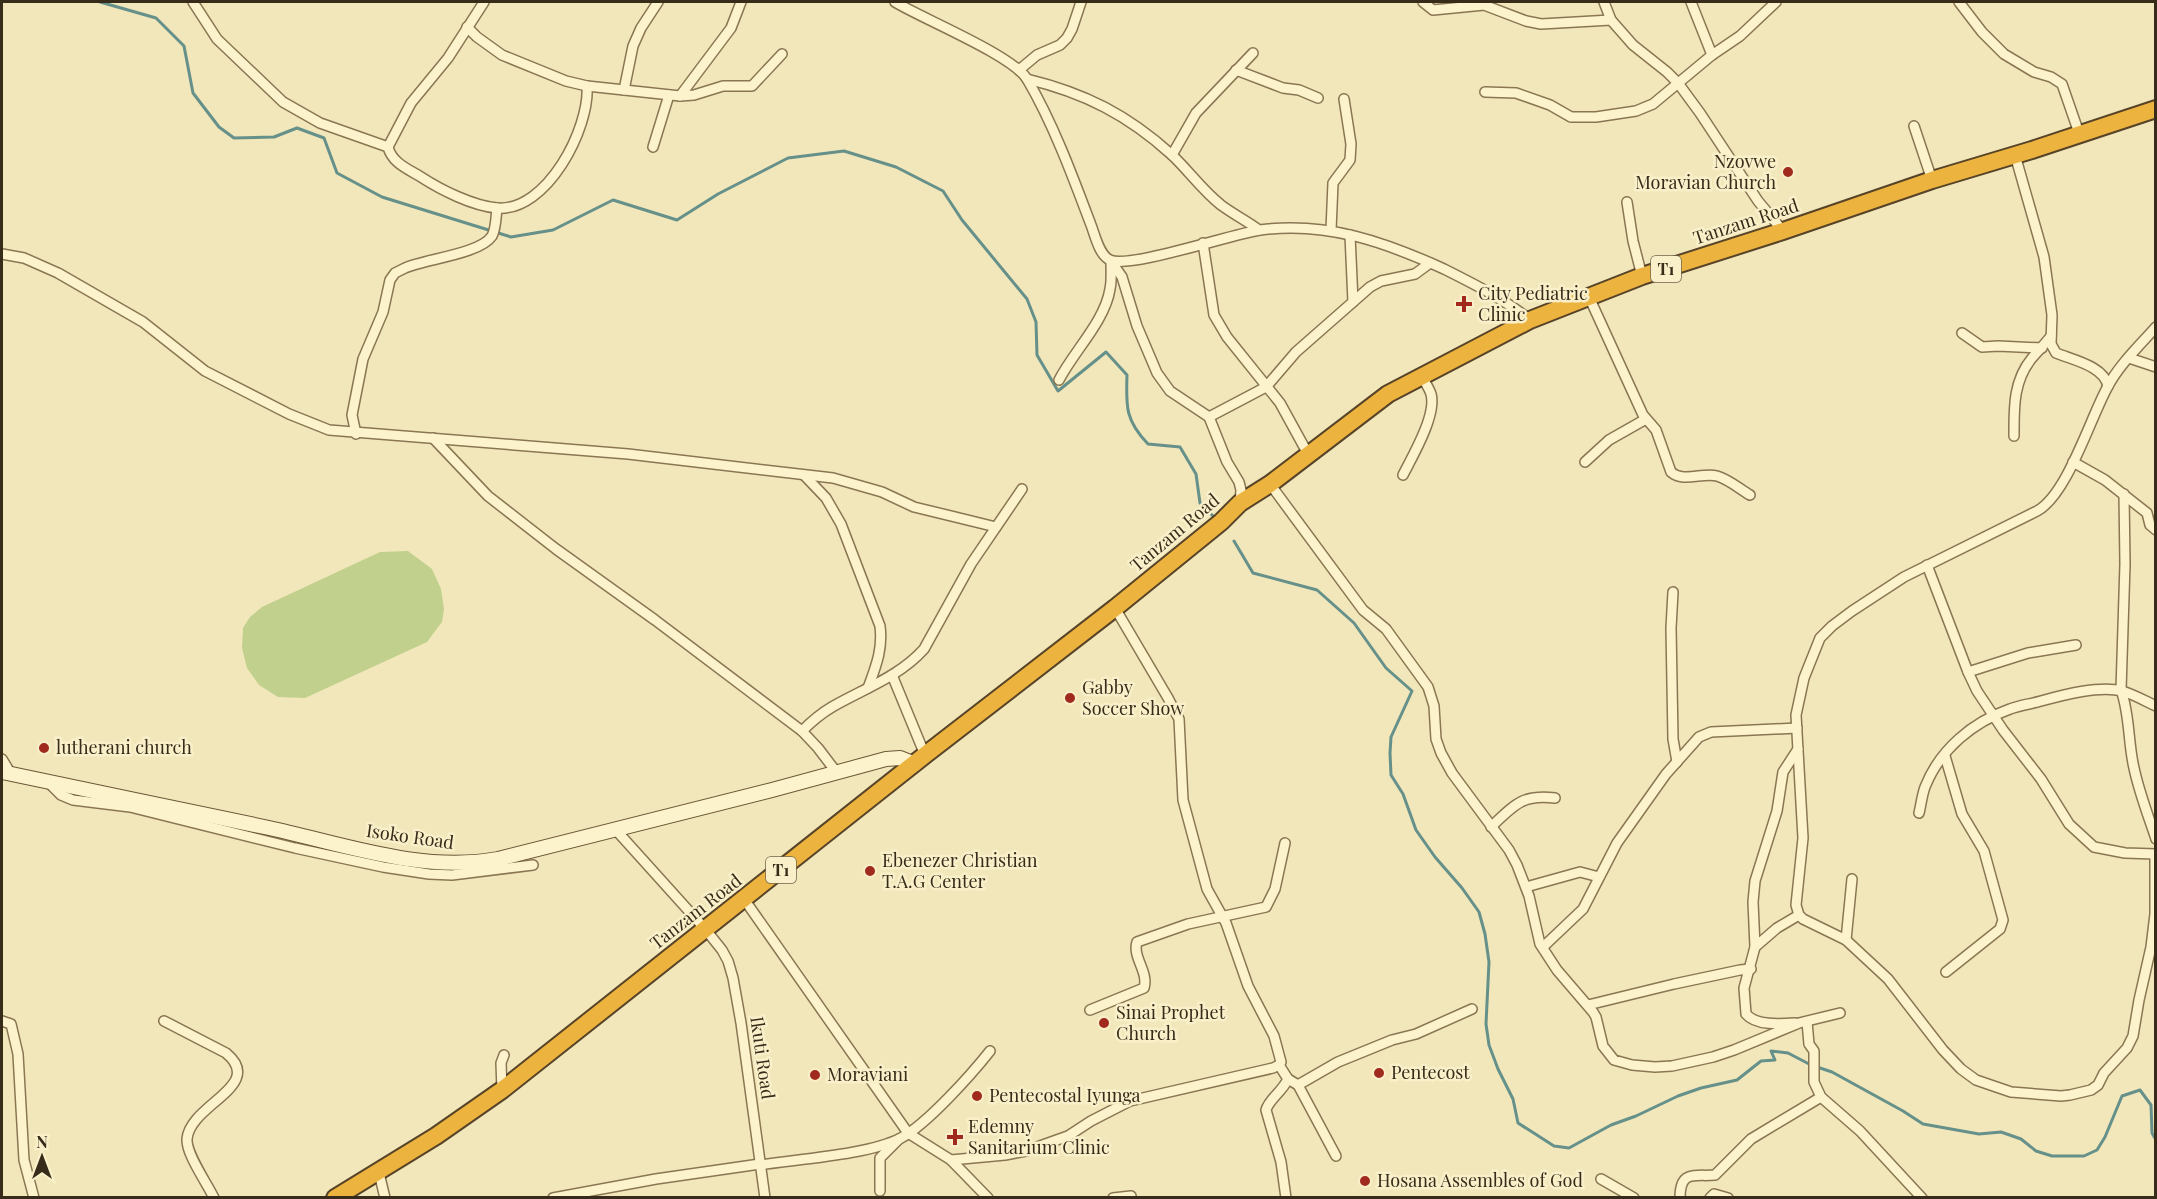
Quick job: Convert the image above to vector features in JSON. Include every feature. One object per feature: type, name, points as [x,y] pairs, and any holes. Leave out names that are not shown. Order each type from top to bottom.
[{"type":"highway","name":"Tanzam Road","points":[[335,1197],[379,1173],[502,1090],[1115,608],[1218,524],[1240,503],[1270,484],[1388,394],[1530,320],[1642,276],[2156,109]]},
{"type":"street","points":[[193,2],[217,39],[282,102],[320,123],[388,147],[393,159],[430,183],[464,200],[497,208],[523,202],[544,188],[559,170],[579,124],[586,103],[587,86]]},
{"type":"street","points":[[388,147],[411,103],[448,58],[484,2]]},
{"type":"street","points":[[624,90],[633,46],[641,28],[658,2]]},
{"type":"street","points":[[680,96],[731,27],[741,2]]},
{"type":"street","points":[[895,2],[905,4],[980,46],[1019,70],[1027,79],[1066,162],[1103,254],[1122,277],[1137,326],[1157,374],[1170,391],[1209,417],[1227,462],[1239,482],[1240,503]]},
{"type":"street","points":[[1019,70],[1037,55],[1060,45],[1067,38],[1081,2]]},
{"type":"street","points":[[1423,2],[1433,10],[1484,5],[1526,21],[1541,24],[1611,20]]},
{"type":"street","points":[[1604,2],[1611,20],[1633,45],[1678,84],[1701,113],[1758,201],[1783,231]]},
{"type":"street","points":[[1691,2],[1712,55]]},
{"type":"street","points":[[1485,92],[1516,93],[1550,105],[1571,117],[1596,117],[1647,108],[1712,55],[1740,36],[1776,2]]},
{"type":"street","points":[[1959,2],[1982,32],[2004,54],[2034,72],[2051,77],[2062,84],[2079,133]]},
{"type":"street","points":[[467,27],[487,45],[513,60],[566,81],[587,86],[680,96],[694,95],[723,86],[752,86],[782,54]]},
{"type":"street","points":[[1172,156],[1196,113],[1253,53]]},
{"type":"street","points":[[1236,70],[1253,78],[1277,84],[1283,88],[1299,90],[1318,98]]},
{"type":"street","points":[[1027,79],[1093,100],[1143,132],[1172,156],[1222,205],[1259,230]]},
{"type":"street","points":[[653,147],[669,95]]},
{"type":"street","points":[[1331,230],[1333,183],[1350,160],[1351,144],[1344,99]]},
{"type":"street","points":[[1914,126],[1932,180]]},
{"type":"street","points":[[2015,155],[2044,257],[2052,315],[2053,349],[2056,353],[2100,371],[2107,380],[2108,386]]},
{"type":"street","points":[[1627,202],[1633,241],[1642,276]]},
{"type":"street","points":[[356,434],[352,415],[363,359],[383,312],[392,276],[412,265],[469,250],[493,235],[497,208]]},
{"type":"street","points":[[1111,261],[1119,262],[1158,255],[1259,230],[1296,228],[1331,230],[1392,246],[1430,263],[1512,305],[1530,320]]},
{"type":"street","points":[[1350,235],[1353,302]]},
{"type":"street","points":[[1203,243],[1214,315],[1227,337],[1284,410],[1308,454]]},
{"type":"street","points":[[2,254],[24,258],[58,273],[143,322],[205,371],[314,426],[356,434],[628,454],[842,479],[882,492],[914,507],[996,527]]},
{"type":"street","points":[[1059,380],[1069,360],[1086,339],[1106,304],[1111,288],[1111,261]]},
{"type":"street","points":[[1209,417],[1266,387],[1296,352],[1370,287],[1382,281],[1415,274],[1430,263]]},
{"type":"street","points":[[1589,297],[1646,419],[1656,430],[1671,472],[1675,476],[1713,475],[1720,477],[1750,495]]},
{"type":"street","points":[[1926,565],[1977,691],[2003,730],[2041,779],[2069,824],[2081,837],[2106,851],[2155,854],[2155,914],[2150,968],[2133,1036],[2127,1048],[2104,1073],[2098,1084],[2085,1092],[2061,1096],[2010,1092],[1983,1084],[1961,1069],[1931,1036],[1888,980],[1846,940],[1798,915],[1796,905],[1803,838],[1796,715],[1807,669],[1817,644],[1825,633],[1852,611],[1926,565],[2043,508],[2050,502],[2073,462],[2108,386],[2156,327]]},
{"type":"street","points":[[1962,333],[1982,347],[2042,348]]},
{"type":"street","points":[[2014,436],[2014,399],[2017,385],[2031,360],[2051,336]]},
{"type":"street","points":[[2129,358],[2156,367]]},
{"type":"street","points":[[1403,475],[1431,411],[1431,394],[1422,377]]},
{"type":"street","points":[[1585,462],[1609,440],[1646,419]]},
{"type":"street","points":[[433,438],[488,496],[802,731],[837,773]]},
{"type":"street","points":[[2073,462],[2124,494],[2147,513],[2150,525],[2156,530]]},
{"type":"street","points":[[804,475],[826,498],[841,524],[880,626],[882,640],[880,655],[868,688]]},
{"type":"street","points":[[1270,484],[1363,610],[1386,629],[1428,687],[1434,706],[1436,739],[1441,753],[1452,773],[1509,850],[1526,887],[1537,938],[1557,970],[1596,1017],[1603,1046],[1614,1060],[1641,1066],[1672,1065],[1713,1057],[1803,1022],[1840,1013]]},
{"type":"street","points":[[802,731],[824,712],[904,668],[924,650],[971,564],[1022,489]]},
{"type":"street","points":[[2124,494],[2125,564],[2121,690],[2125,703],[2134,770],[2156,839]]},
{"type":"street","points":[[1673,592],[1671,628],[1673,739],[1677,762]]},
{"type":"street","points":[[1115,608],[1179,719],[1183,800],[1207,889],[1232,937],[1248,986],[1278,1046],[1281,1062],[1279,1065],[1288,1079],[1298,1085],[1336,1156]]},
{"type":"street","points":[[1968,672],[2028,653],[2076,645]]},
{"type":"street","points":[[892,675],[920,760]]},
{"type":"street","points":[[1918,813],[1930,776],[1950,747],[1970,728],[1994,715],[2057,696],[2088,691],[2121,690],[2156,706]]},
{"type":"street","points":[[1775,729],[1796,715]]},
{"type":"street","points":[[1543,947],[1583,909],[1625,831],[1692,743],[1705,733],[1797,728]]},
{"type":"street","points":[[1798,749],[1783,772],[1777,811],[1755,881],[1753,911],[1755,947],[1751,969],[1744,988],[1744,1008],[1748,1017],[1760,1022],[1803,1022]]},
{"type":"street","points":[[1945,756],[1962,814],[1984,851],[2003,920],[2000,929],[1946,972]]},
{"type":"street","points":[[2,759],[6,773]]},
{"type":"street","name":"Isoko Road","points":[[6,773],[260,826],[390,856],[439,862],[490,860],[886,759],[920,760]]},
{"type":"street","points":[[49,783],[66,798],[130,807],[382,867],[452,875],[533,865]]},
{"type":"street","points":[[1491,827],[1523,799],[1541,796],[1556,798]]},
{"type":"street","name":"Ikuti Road","points":[[615,829],[722,950],[733,978],[765,1197]]},
{"type":"street","points":[[1090,1010],[1144,988],[1146,978],[1136,950],[1137,942],[1221,915],[1266,907],[1275,889],[1285,843]]},
{"type":"street","points":[[1526,887],[1580,872],[1599,877]]},
{"type":"street","points":[[1846,940],[1852,879]]},
{"type":"street","points":[[744,899],[909,1133],[951,1160],[988,1197]]},
{"type":"street","points":[[1755,947],[1777,928],[1798,915]]},
{"type":"street","points":[[1588,1005],[1688,980],[1751,969]]},
{"type":"street","points":[[1298,1085],[1338,1062],[1392,1040],[1416,1034],[1472,1009]]},
{"type":"street","points":[[2,1021],[11,1024],[18,1054],[24,1160],[34,1197]]},
{"type":"street","points":[[164,1021],[226,1053],[235,1060],[238,1066],[237,1079],[233,1086],[197,1117],[191,1124],[188,1135],[189,1151],[214,1197]]},
{"type":"street","points":[[1803,1022],[1809,1044],[1814,1051],[1814,1082],[1821,1097],[1860,1131],[1922,1197]]},
{"type":"street","points":[[880,1191],[880,1158],[944,1101],[990,1051]]},
{"type":"street","points":[[502,1090],[501,1063],[504,1055]]},
{"type":"street","points":[[951,1160],[1026,1151],[1068,1136],[1130,1101],[1279,1065]]},
{"type":"street","points":[[1286,1197],[1281,1162],[1266,1110],[1288,1079]]},
{"type":"street","points":[[1680,1197],[1680,1189],[1687,1177],[1692,1174],[1715,1175],[1751,1139],[1821,1097]]},
{"type":"street","points":[[554,1197],[656,1179],[856,1150],[899,1139]]},
{"type":"street","points":[[379,1173],[385,1197]]},
{"type":"street","points":[[1601,1179],[1634,1197]]},
{"type":"street","points":[[1710,1197],[1714,1194],[1728,1197]]},
{"type":"street","points":[[1113,1197],[1131,1196]]},
{"type":"green space","points":[[408,551],[432,569],[441,589],[444,609],[442,622],[427,642],[305,698],[278,697],[259,685],[247,668],[242,648],[243,628],[250,617],[262,607],[380,552]]},
{"type":"waterway","points":[[100,2],[156,18],[184,46],[193,93],[219,127],[234,138],[274,137],[297,128],[324,138],[337,173],[382,197],[511,237],[553,230],[613,200],[677,220],[718,194],[788,158],[844,151],[896,167],[943,191],[962,220],[1027,299],[1036,322],[1037,355],[1058,391],[1106,352],[1127,375],[1128,412],[1135,427],[1148,444],[1180,447],[1196,474],[1200,503],[1216,519]]},
{"type":"waterway","points":[[1234,541],[1253,573],[1317,590],[1354,623],[1386,668],[1412,691],[1391,737],[1391,775],[1403,794],[1416,830],[1479,912],[1489,962],[1486,1024],[1489,1045],[1513,1099],[1518,1123],[1554,1146],[1569,1148],[1611,1125],[1678,1096],[1737,1080],[1761,1061],[1775,1060],[1771,1051],[1788,1053],[1811,1065]]},
{"type":"waterway","points":[[1817,1067],[1832,1072],[1923,1124],[1979,1134],[2001,1132],[2021,1139],[2036,1151],[2052,1156],[2084,1156],[2097,1150],[2122,1096],[2140,1090],[2151,1105],[2152,1133],[2156,1140]]},
{"type":"place","name":"Nzovwe Moravian Church","points":[[1788,172]]},
{"type":"place","name":"City Pediatric Clinic","points":[[1464,304]]},
{"type":"place","name":"Gabby Soccer Show","points":[[1070,698]]},
{"type":"place","name":"lutherani church","points":[[44,748]]},
{"type":"place","name":"Ebenezer Christian T.A.G Center","points":[[870,871]]},
{"type":"place","name":"Sinai Prophet Church","points":[[1104,1023]]},
{"type":"place","name":"Pentecost","points":[[1379,1073]]},
{"type":"place","name":"Moraviani","points":[[815,1075]]},
{"type":"place","name":"Pentecostal Iyunga","points":[[977,1096]]},
{"type":"place","name":"Edemny Sanitarium Clinic","points":[[955,1137]]},
{"type":"place","name":"Hosana Assembles of God","points":[[1365,1181]]}]
